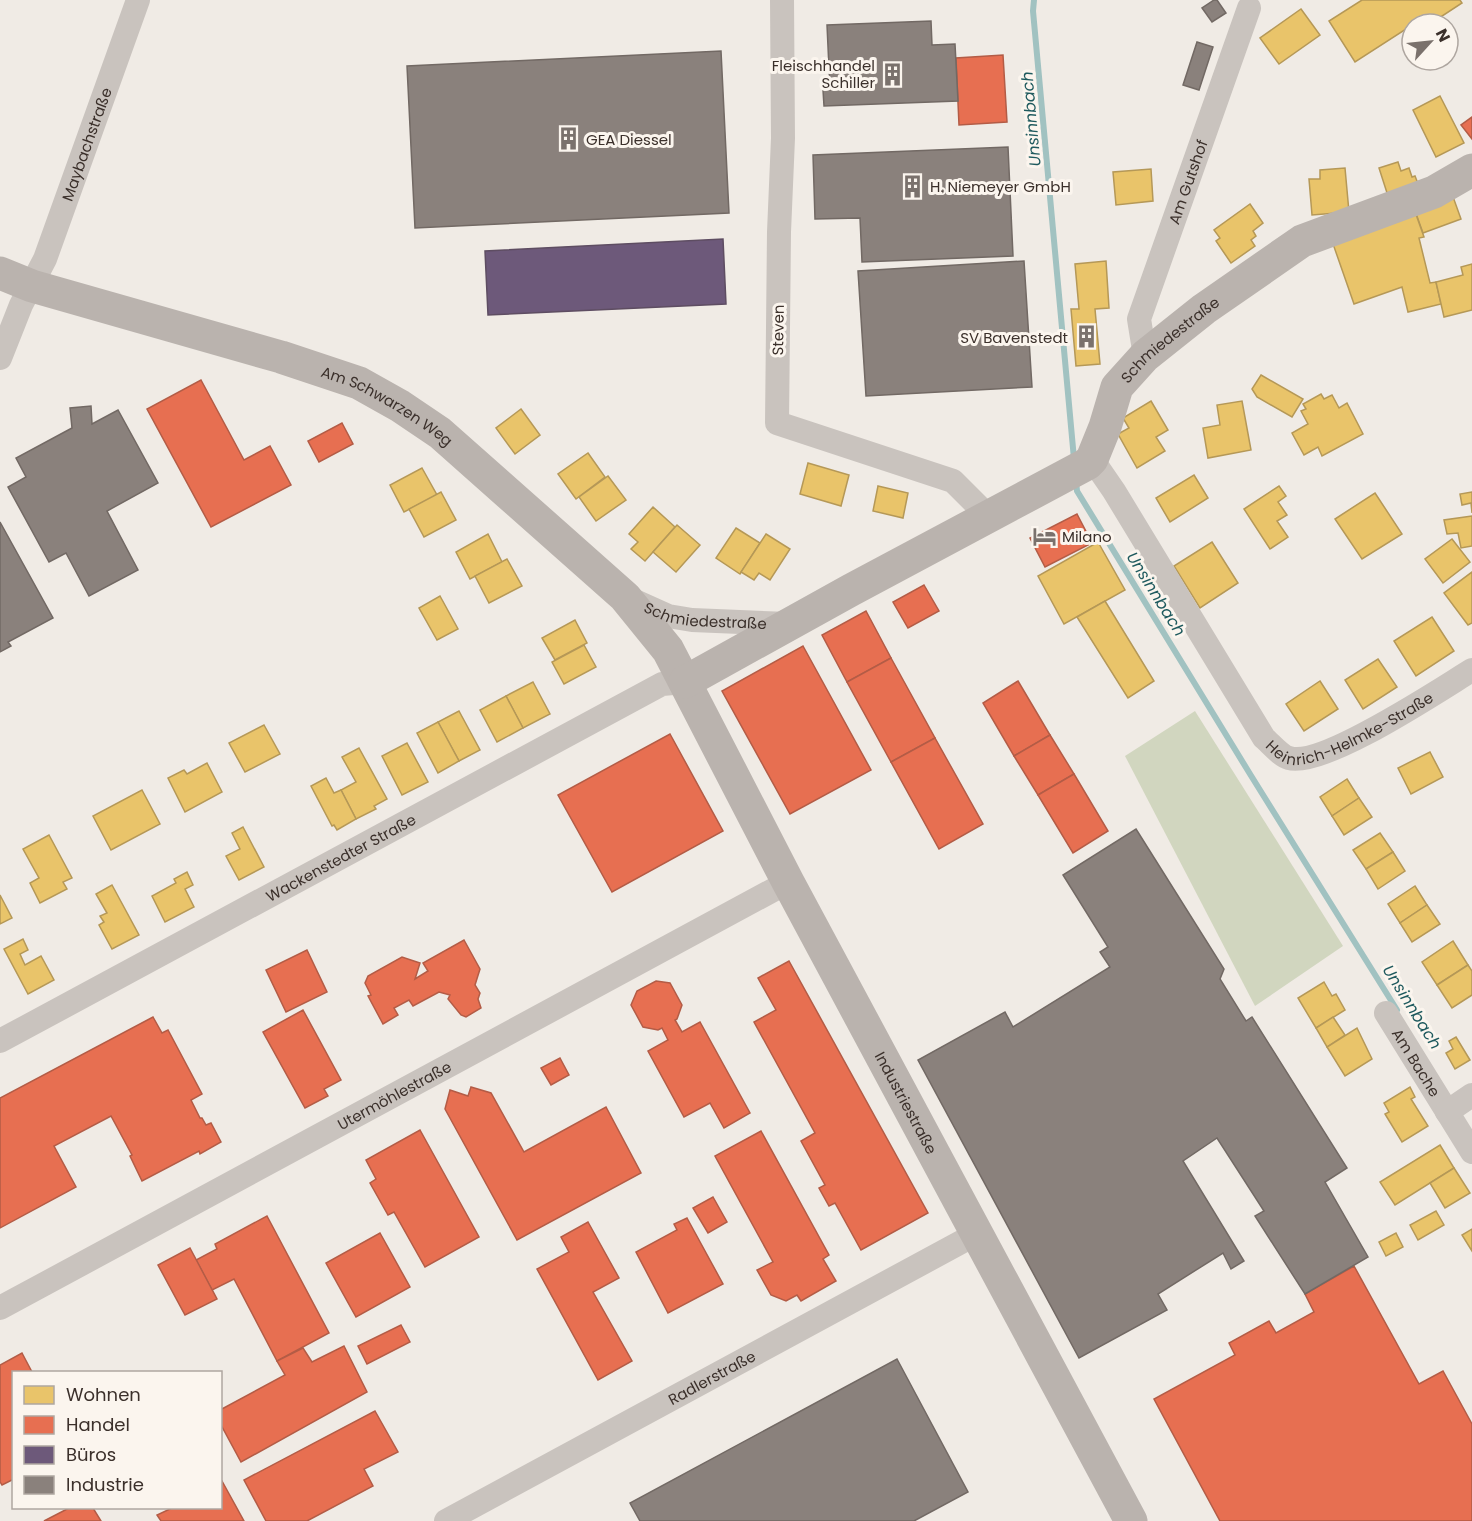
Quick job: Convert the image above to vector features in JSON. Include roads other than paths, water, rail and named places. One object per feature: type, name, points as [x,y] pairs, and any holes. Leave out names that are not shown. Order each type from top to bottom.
[{"type":"street","name":"Maybachstraße","points":[[0,358],[21,305],[45,259],[138,0]]},
{"type":"street","name":"Steven","points":[[782,0],[783,138],[779,232],[777,423],[953,481],[989,518]]},
{"type":"street","name":"Am Gutshof","points":[[1144,356],[1139,319],[1249,8]]},
{"type":"street","name":"Schmiedestraße","points":[[685,682],[1082,466],[1106,427],[1117,387],[1144,356],[1204,309],[1302,241],[1434,192],[1472,170]]},
{"type":"street","name":"Am Schwarzen Weg","points":[[0,273],[32,286],[281,357],[359,383],[400,406],[440,433],[625,597],[668,650],[685,682]]},
{"type":"street","name":"Heinrich-Helmke-Straße","points":[[1082,466],[1114,491],[1264,738],[1288,758],[1308,759],[1336,749],[1472,670]]},
{"type":"street","name":"Schmiedestraße","points":[[625,597],[668,616],[692,620],[789,624]]},
{"type":"street","name":"Industriestraße","points":[[685,682],[788,882],[1131,1521]]},
{"type":"street","name":"Wackenstedter Straße","points":[[0,1041],[662,684],[685,682]]},
{"type":"street","name":"Utermöhlestraße","points":[[0,1308],[788,882]]},
{"type":"street","name":"Am Bache","points":[[1386,1013],[1459,1105],[1472,1152]]},
{"type":"street","name":"Radlerstraße","points":[[446,1521],[976,1234]]},
{"type":"waterway","name":"Unsinnbach","points":[[1034,0],[1033,11],[1074,459]]},
{"type":"waterway","name":"Unsinnbach","points":[[1076,481],[1077,491],[1397,1010]]},
{"type":"place","name":"Fleischhandel Schiller","points":[[893,74]]},
{"type":"place","name":"GEA Diessel","points":[[568,139]]},
{"type":"place","name":"H. Niemeyer GmbH","points":[[912,186]]},
{"type":"place","name":"SV Bavenstedt","points":[[1086,337]]},
{"type":"place","name":"Milano","points":[[1044,536]]}]
